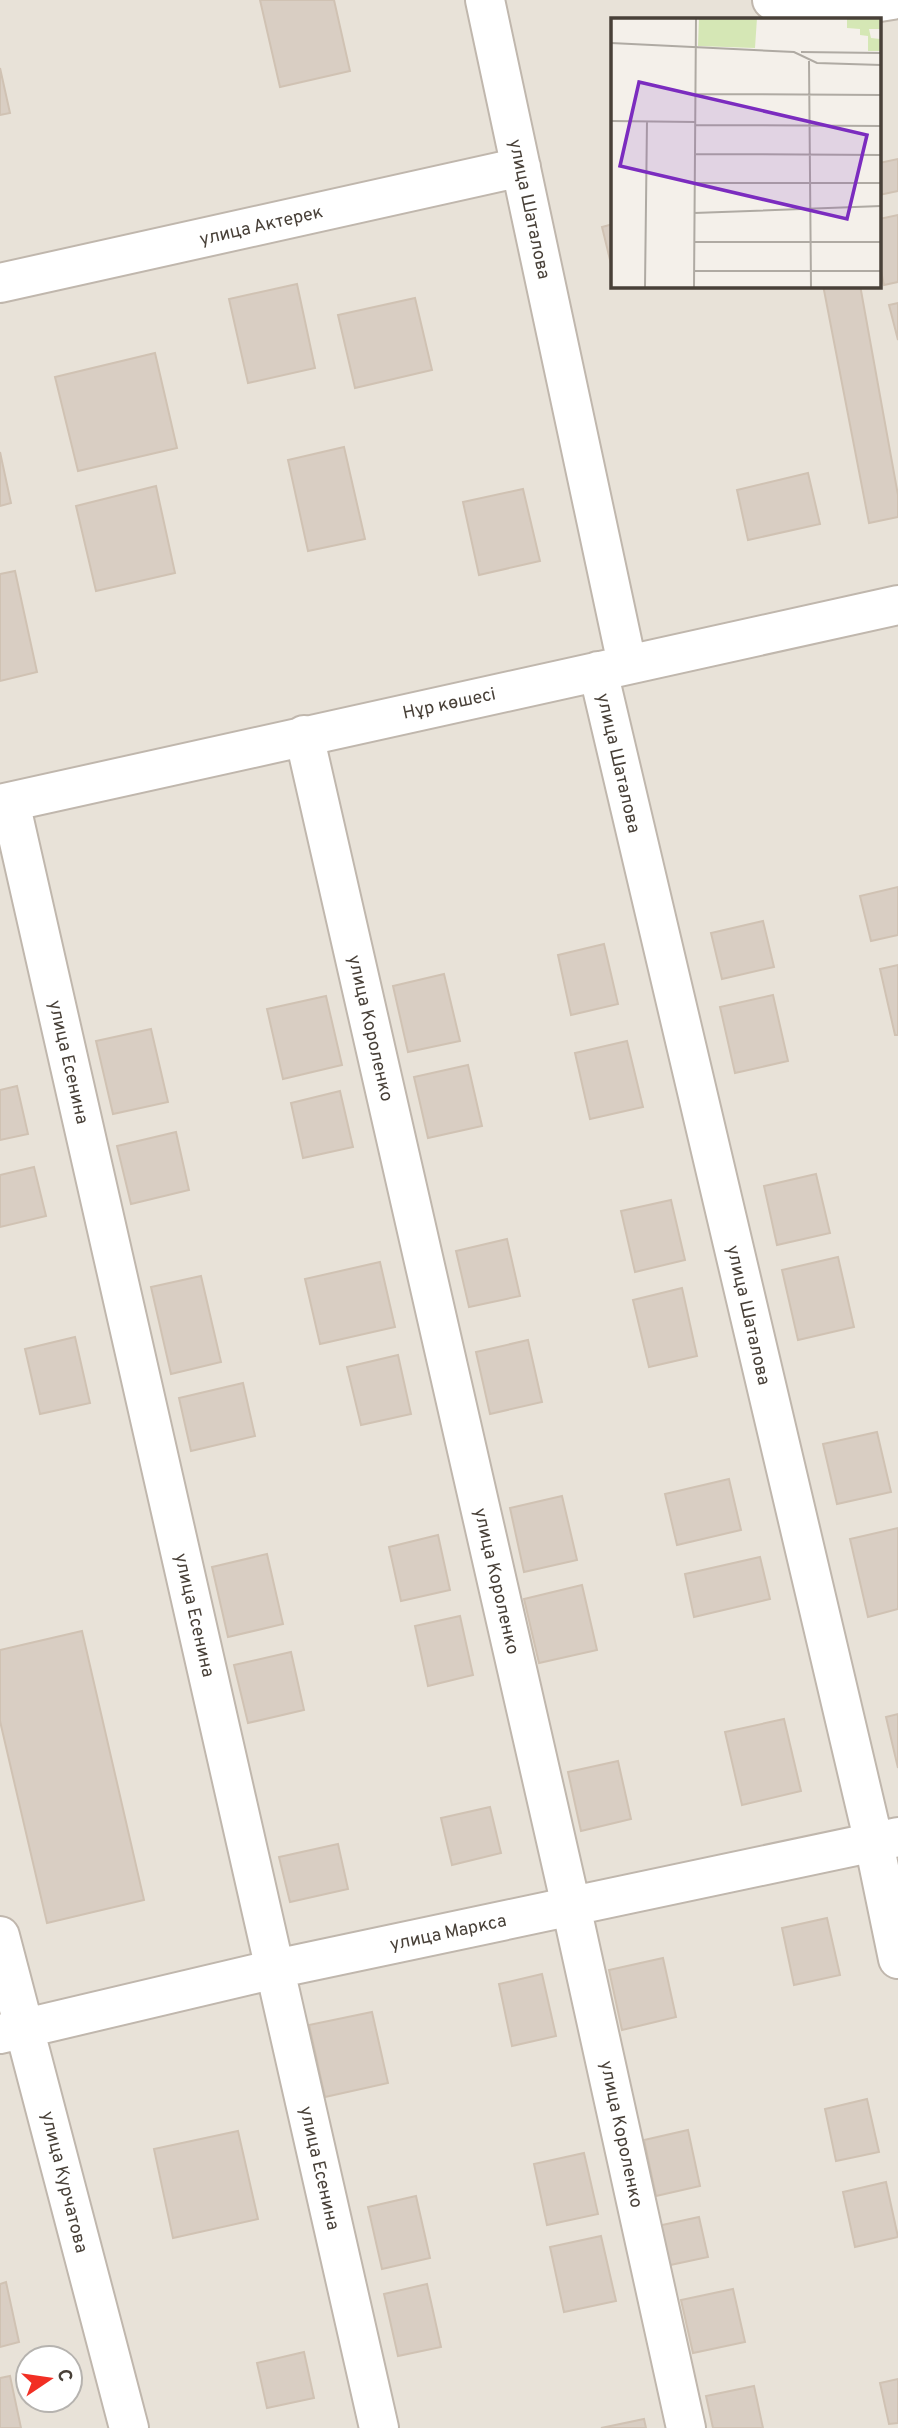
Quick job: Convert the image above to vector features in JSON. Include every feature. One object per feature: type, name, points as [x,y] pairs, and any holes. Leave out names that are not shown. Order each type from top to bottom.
[{"type":"street","name":"улица Шаталова","points":[[485,0],[522,167],[612,668],[886,1840],[898,1959]]},
{"type":"street","points":[[772,0],[798,15],[892,0]]},
{"type":"street","name":"улица Актерек","points":[[0,283],[522,167]]},
{"type":"street","name":"Нұр көшесі","points":[[5,803],[898,605]]},
{"type":"street","name":"улица Короленко","points":[[304,735],[687,2428]]},
{"type":"street","name":"улица Есенина","points":[[5,803],[380,2428]]},
{"type":"street","name":"улица Маркса","points":[[13,2031],[275,1969],[886,1840]]},
{"type":"street","name":"улица Курчатова","points":[[0,1937],[13,2031],[129,2428]]},
{"type":"shaded area","points":[[0,0],[898,0],[898,2428],[0,2428]]},
{"type":"building","points":[[260,0],[334,0],[350,71],[280,87]]},
{"type":"building","points":[[0,68],[10,113],[0,115]]},
{"type":"building","points":[[898,159],[898,191],[880,195],[880,163]]},
{"type":"building","points":[[898,215],[898,282],[884,285],[880,267],[880,219]]},
{"type":"building","points":[[611,225],[611,264],[602,227]]},
{"type":"building","points":[[297,284],[315,368],[248,383],[229,299]]},
{"type":"building","points":[[823,287],[860,287],[898,495],[898,517],[869,523]]},
{"type":"building","points":[[415,298],[432,370],[355,388],[338,315]]},
{"type":"building","points":[[898,303],[898,340],[889,305]]},
{"type":"building","points":[[155,353],[177,448],[78,471],[55,377]]},
{"type":"building","points":[[344,447],[365,539],[308,551],[288,460]]},
{"type":"building","points":[[0,452],[11,503],[0,506]]},
{"type":"building","points":[[808,473],[820,524],[748,540],[737,490]]},
{"type":"building","points":[[156,486],[175,573],[96,591],[76,506]]},
{"type":"building","points":[[523,489],[540,561],[479,575],[463,502]]},
{"type":"building","points":[[15,571],[37,672],[0,681],[0,574]]},
{"type":"building","points":[[898,887],[898,935],[871,941],[860,896]]},
{"type":"building","points":[[763,921],[774,967],[722,979],[711,933]]},
{"type":"building","points":[[604,944],[618,1004],[571,1015],[558,955]]},
{"type":"building","points":[[898,965],[898,1035],[895,1035],[880,969]]},
{"type":"building","points":[[444,974],[460,1041],[408,1052],[393,986]]},
{"type":"building","points":[[773,995],[788,1061],[735,1073],[720,1007]]},
{"type":"building","points":[[326,996],[342,1065],[283,1079],[267,1009]]},
{"type":"building","points":[[151,1029],[168,1102],[113,1114],[96,1041]]},
{"type":"building","points":[[627,1041],[643,1107],[590,1119],[575,1053]]},
{"type":"building","points":[[468,1065],[482,1126],[428,1138],[414,1077]]},
{"type":"building","points":[[17,1086],[28,1134],[0,1140],[0,1090]]},
{"type":"building","points":[[340,1091],[353,1147],[303,1158],[291,1103]]},
{"type":"building","points":[[176,1132],[189,1190],[131,1204],[117,1146]]},
{"type":"building","points":[[34,1167],[46,1216],[0,1227],[0,1175]]},
{"type":"building","points":[[816,1174],[830,1233],[777,1245],[764,1186]]},
{"type":"building","points":[[671,1200],[685,1260],[635,1272],[621,1211]]},
{"type":"building","points":[[507,1239],[520,1296],[469,1307],[456,1251]]},
{"type":"building","points":[[838,1257],[854,1327],[798,1340],[782,1270]]},
{"type":"building","points":[[380,1262],[395,1327],[320,1344],[305,1279]]},
{"type":"building","points":[[201,1276],[221,1362],[171,1374],[151,1287]]},
{"type":"building","points":[[682,1288],[697,1356],[649,1367],[633,1300]]},
{"type":"building","points":[[75,1337],[90,1403],[40,1414],[25,1349]]},
{"type":"building","points":[[528,1340],[542,1402],[490,1414],[476,1352]]},
{"type":"building","points":[[398,1355],[411,1414],[361,1425],[347,1367]]},
{"type":"building","points":[[243,1383],[255,1436],[191,1451],[179,1398]]},
{"type":"building","points":[[877,1432],[891,1492],[837,1504],[823,1444]]},
{"type":"building","points":[[729,1479],[741,1530],[677,1545],[665,1494]]},
{"type":"building","points":[[562,1496],[577,1560],[524,1572],[510,1508]]},
{"type":"building","points":[[898,1528],[898,1609],[868,1617],[850,1539]]},
{"type":"building","points":[[438,1535],[450,1590],[401,1601],[389,1547]]},
{"type":"building","points":[[267,1554],[283,1624],[228,1637],[212,1567]]},
{"type":"building","points":[[760,1557],[770,1599],[694,1617],[685,1574]]},
{"type":"building","points":[[582,1585],[597,1650],[539,1663],[524,1599]]},
{"type":"building","points":[[460,1616],[473,1675],[428,1686],[415,1626]]},
{"type":"building","points":[[82,1631],[144,1900],[47,1923],[0,1721],[0,1650]]},
{"type":"building","points":[[291,1652],[304,1710],[248,1723],[234,1665]]},
{"type":"building","points":[[898,1714],[898,1768],[886,1717]]},
{"type":"building","points":[[784,1719],[801,1791],[742,1805],[725,1732]]},
{"type":"building","points":[[618,1761],[631,1819],[581,1831],[568,1772]]},
{"type":"building","points":[[490,1807],[501,1853],[452,1865],[441,1818]]},
{"type":"building","points":[[338,1844],[348,1889],[290,1902],[279,1857]]},
{"type":"building","points":[[827,1918],[840,1975],[794,1985],[782,1928]]},
{"type":"building","points":[[663,1958],[676,2017],[622,2030],[609,1970]]},
{"type":"building","points":[[542,1974],[556,2036],[512,2046],[499,1984]]},
{"type":"building","points":[[372,2012],[388,2083],[325,2097],[309,2025]]},
{"type":"building","points":[[867,2099],[879,2152],[836,2161],[825,2109]]},
{"type":"building","points":[[688,2130],[700,2186],[656,2196],[644,2140]]},
{"type":"building","points":[[238,2131],[258,2219],[173,2238],[154,2149]]},
{"type":"building","points":[[584,2153],[598,2214],[547,2225],[534,2164]]},
{"type":"building","points":[[886,2182],[898,2237],[855,2247],[843,2192]]},
{"type":"building","points":[[416,2196],[430,2258],[382,2269],[368,2207]]},
{"type":"building","points":[[699,2217],[708,2257],[661,2267],[653,2227]]},
{"type":"building","points":[[601,2236],[616,2301],[564,2312],[550,2247]]},
{"type":"building","points":[[6,2282],[19,2342],[0,2347],[0,2284]]},
{"type":"building","points":[[427,2284],[441,2347],[398,2356],[384,2294]]},
{"type":"building","points":[[733,2289],[745,2342],[693,2353],[681,2300]]},
{"type":"building","points":[[304,2352],[314,2398],[267,2408],[257,2363]]},
{"type":"building","points":[[10,2376],[14,2414],[18,2414],[21,2428],[0,2428],[0,2378]]},
{"type":"building","points":[[898,2379],[898,2423],[889,2424],[880,2383]]},
{"type":"building","points":[[754,2386],[763,2428],[713,2428],[706,2396]]},
{"type":"building","points":[[644,2419],[646,2428],[601,2428]]}]
